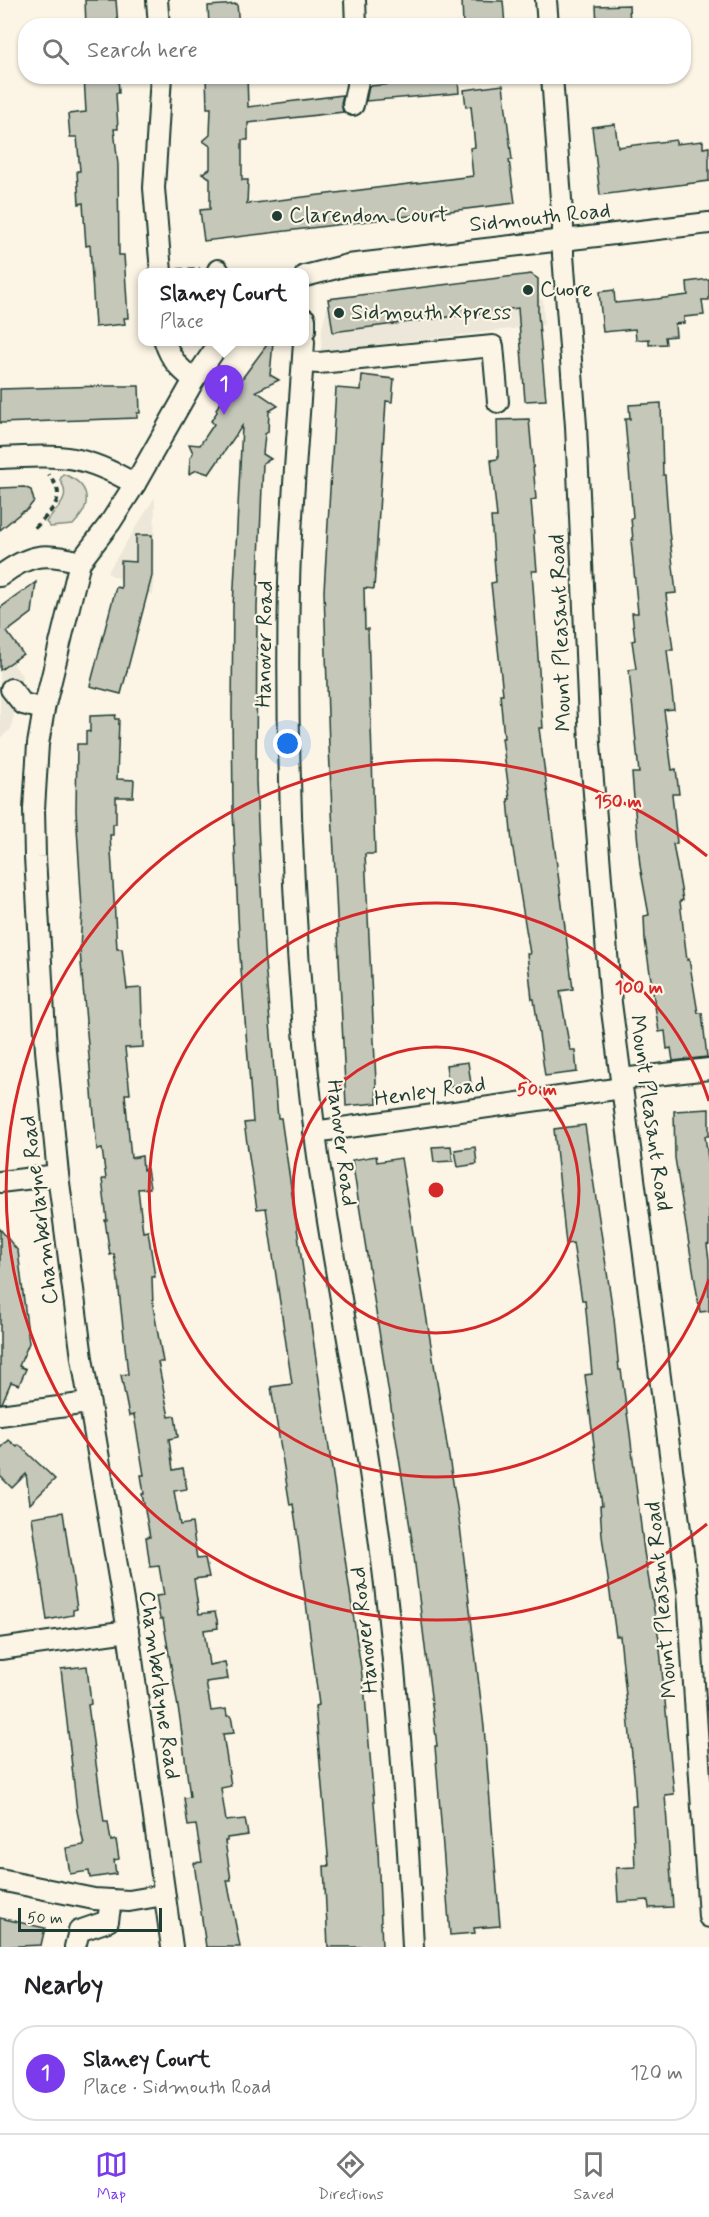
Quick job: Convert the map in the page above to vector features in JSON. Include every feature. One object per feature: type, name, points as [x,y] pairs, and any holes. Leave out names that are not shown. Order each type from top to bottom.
[{"type":"street","points":[[158,0],[159,18]]},
{"type":"street","points":[[355,0],[356,18]]},
{"type":"street","points":[[546,0],[547,18]]},
{"type":"street","points":[[160,84],[154,188],[168,268]]},
{"type":"street","points":[[353,105],[357,84]]},
{"type":"street","name":"Mount Pleasant Road","points":[[552,84],[576,426],[590,744],[611,1002],[688,1591],[709,1917]]},
{"type":"street","name":"Sidmouth Road","points":[[309,275],[348,265],[709,223]]},
{"type":"street","points":[[166,346],[177,367],[194,380]]},
{"type":"street","points":[[0,458],[43,456],[78,459],[109,470],[135,484],[194,380],[217,346]]},
{"type":"street","name":"Hanover Road","points":[[304,346],[296,442],[289,583],[288,762],[295,914],[314,1132],[328,1229],[371,1480],[390,1633],[408,1835],[413,1947]]},
{"type":"street","points":[[303,363],[493,346],[498,402]]},
{"type":"street","name":"Chamberlayne Road","points":[[135,484],[110,523],[80,562],[44,709],[38,744],[34,809],[35,858],[46,1050],[58,1175],[88,1403],[128,1631],[172,1947]]},
{"type":"street","points":[[0,576],[13,566],[38,556],[57,556],[80,562]]},
{"type":"street","points":[[11,689],[23,704],[44,709]]},
{"type":"street","name":"Henley Road","points":[[314,1132],[709,1069]]},
{"type":"street","points":[[0,1182],[58,1175]]},
{"type":"street","points":[[0,1415],[88,1403]]},
{"type":"street","points":[[0,1649],[128,1631]]},
{"type":"street","points":[[0,1880],[94,1899],[129,1901],[164,1894]]},
{"type":"street","points":[[75,1947],[79,1931],[108,1922],[111,1900]]},
{"type":"path","points":[[35,528],[57,502],[59,492],[56,482],[45,471]]},
{"type":"shaded area","points":[[531,274],[538,279],[539,299],[543,300],[544,325],[321,352],[322,328],[328,303],[332,298]]},
{"type":"shaded area","points":[[63,474],[79,483],[84,489],[86,503],[84,510],[73,525],[50,527],[46,522],[64,499],[64,487],[60,480]]},
{"type":"shaded area","points":[[155,497],[153,595],[107,573]]},
{"type":"shaded area","points":[[0,645],[22,676],[11,729],[0,738]]},
{"type":"building","points":[[85,0],[116,0],[117,18],[86,18]]},
{"type":"building","points":[[462,0],[503,1],[504,18],[463,18]]},
{"type":"building","points":[[237,4],[238,18],[209,18],[208,6]]},
{"type":"building","points":[[629,5],[630,18],[597,18],[596,6]]},
{"type":"building","points":[[84,84],[118,84],[119,93],[116,93],[118,129],[114,129],[118,165],[119,255],[124,255],[128,318],[124,318],[125,324],[95,327],[90,245],[86,246],[83,203],[79,204],[77,171],[80,171],[77,137],[70,137],[68,114],[86,112]]},
{"type":"building","points":[[206,84],[247,84],[248,107],[343,95],[341,103],[343,112],[248,123],[248,140],[242,140],[242,180],[248,180],[247,204],[473,176],[470,148],[475,147],[471,106],[466,107],[464,90],[503,85],[515,203],[204,241],[200,210],[210,209],[210,178],[202,173],[210,169],[210,146],[203,141],[210,135],[211,108],[207,108]]},
{"type":"building","points":[[458,84],[459,93],[366,101],[369,86]]},
{"type":"building","points":[[615,124],[618,147],[676,140],[676,144],[703,141],[703,148],[709,147],[709,181],[600,195],[592,127]]},
{"type":"building","points":[[531,274],[538,279],[538,313],[546,400],[525,401],[518,308],[333,332],[328,299]]},
{"type":"building","points":[[709,279],[709,300],[702,300],[704,315],[684,317],[684,323],[675,324],[676,336],[665,337],[666,344],[649,345],[649,339],[636,340],[635,329],[603,332],[599,292],[614,290],[615,303],[657,299],[688,295],[687,282]]},
{"type":"building","points":[[266,346],[273,346],[270,375],[279,380],[256,391],[278,406],[269,411],[268,432],[265,434],[263,454],[271,459],[263,463],[257,607],[256,781],[264,951],[278,1118],[281,1118],[365,1696],[378,1850],[382,1947],[328,1947],[324,1866],[329,1866],[315,1706],[319,1705],[293,1504],[290,1505],[271,1387],[292,1384],[266,1208],[257,1209],[244,1123],[253,1122],[240,956],[233,811],[232,709],[233,607],[242,426],[209,474],[197,470],[189,474],[190,458],[193,453],[189,444],[200,445],[214,424],[211,421],[217,412],[216,409],[227,392],[231,393]]},
{"type":"building","points":[[362,375],[394,379],[392,402],[386,401],[374,589],[364,588],[365,629],[368,629],[375,854],[365,854],[377,1103],[346,1106],[324,591],[336,388],[361,390]]},
{"type":"building","points":[[139,386],[140,413],[137,413],[137,418],[0,423],[0,389]]},
{"type":"building","points":[[661,403],[663,475],[665,475],[676,593],[666,594],[673,650],[667,650],[674,709],[664,710],[672,770],[676,769],[679,794],[672,794],[677,843],[673,844],[683,900],[680,901],[687,960],[689,959],[698,1013],[702,1013],[707,1057],[673,1061],[671,1048],[667,1049],[665,1031],[659,1032],[645,940],[644,916],[649,915],[640,866],[635,811],[632,773],[639,773],[629,670],[636,669],[632,641],[635,640],[632,613],[638,613],[631,540],[633,540],[631,518],[633,518],[625,419],[630,419],[629,405]]},
{"type":"building","points":[[529,419],[536,499],[531,500],[537,571],[532,571],[543,728],[539,728],[573,989],[560,991],[570,1050],[575,1050],[577,1072],[545,1076],[534,999],[532,999],[527,954],[530,954],[512,843],[508,799],[510,799],[502,738],[504,738],[500,694],[503,694],[491,583],[496,582],[491,517],[497,517],[491,460],[498,459],[497,420]]},
{"type":"building","points":[[24,487],[31,490],[34,501],[27,510],[0,530],[0,488]]},
{"type":"building","points":[[136,535],[152,535],[152,576],[121,694],[90,686],[116,587],[121,588],[121,561],[136,562]]},
{"type":"building","points":[[36,582],[32,613],[7,632],[23,654],[0,670],[0,608]]},
{"type":"building","points":[[116,715],[115,719],[119,719],[117,779],[134,780],[133,797],[116,797],[116,824],[113,824],[113,835],[110,835],[117,949],[122,949],[127,989],[141,988],[143,1047],[125,1048],[130,1094],[125,1094],[131,1158],[142,1156],[143,1170],[147,1169],[150,1188],[138,1189],[143,1232],[148,1231],[155,1277],[152,1277],[153,1306],[163,1362],[158,1362],[169,1417],[175,1416],[178,1437],[169,1439],[173,1470],[183,1468],[187,1489],[174,1491],[180,1525],[192,1523],[197,1559],[205,1558],[209,1577],[194,1579],[199,1614],[215,1612],[218,1628],[204,1630],[209,1665],[225,1662],[228,1679],[206,1682],[211,1711],[226,1709],[227,1716],[231,1716],[234,1733],[223,1734],[231,1786],[221,1788],[226,1821],[245,1819],[248,1835],[227,1838],[225,1841],[231,1880],[227,1880],[240,1947],[206,1947],[194,1863],[202,1862],[196,1825],[188,1826],[184,1798],[190,1797],[180,1719],[163,1619],[160,1619],[156,1596],[164,1595],[159,1566],[150,1567],[146,1537],[150,1537],[142,1494],[144,1494],[141,1475],[144,1475],[134,1415],[129,1416],[121,1375],[128,1374],[117,1272],[114,1254],[110,1255],[105,1220],[107,1220],[102,1179],[106,1179],[102,1149],[97,1150],[80,951],[82,909],[76,811],[77,744],[86,744],[86,731],[90,732],[90,716]]},
{"type":"building","points":[[468,1062],[471,1084],[449,1087],[446,1065]]},
{"type":"building","points":[[709,1109],[709,1136],[705,1136],[709,1166],[709,1244],[707,1245],[709,1311],[700,1312],[675,1158],[674,1111]]},
{"type":"building","points":[[585,1125],[630,1434],[644,1552],[659,1639],[674,1794],[665,1795],[673,1907],[649,1908],[648,1900],[618,1902],[616,1868],[635,1867],[632,1806],[636,1806],[634,1775],[620,1636],[616,1636],[602,1536],[600,1506],[602,1506],[585,1375],[592,1374],[585,1300],[582,1300],[573,1243],[566,1244],[554,1129]]},
{"type":"building","points":[[451,1146],[453,1161],[434,1162],[432,1147]]},
{"type":"building","points":[[475,1147],[477,1164],[458,1167],[455,1150]]},
{"type":"building","points":[[376,1156],[377,1162],[401,1158],[460,1526],[484,1727],[500,1926],[474,1928],[475,1933],[450,1935],[435,1746],[437,1746],[412,1540],[352,1160]]},
{"type":"building","points":[[0,1229],[18,1251],[29,1343],[19,1366],[26,1369],[19,1385],[11,1382],[2,1403],[0,1403]]},
{"type":"building","points":[[9,1440],[17,1447],[19,1445],[55,1479],[30,1504],[26,1474],[12,1488],[0,1476],[0,1449]]},
{"type":"building","points":[[63,1512],[77,1609],[73,1610],[73,1615],[47,1620],[32,1517]]},
{"type":"building","points":[[87,1666],[91,1704],[88,1705],[104,1822],[108,1822],[111,1841],[116,1840],[119,1859],[114,1860],[116,1874],[90,1878],[89,1871],[70,1874],[66,1848],[84,1845],[77,1811],[61,1669]]},
{"type":"building","points":[[0,1918],[45,1928],[41,1945],[0,1947]]},
{"type":"place","name":"Clarendon Court","points":[[277,216]]},
{"type":"place","name":"Cuore","points":[[528,290]]},
{"type":"place","name":"Sidmouth Xpress","points":[[339,313]]},
{"type":"place","name":"Slaney Court","points":[[224,415]]}]
